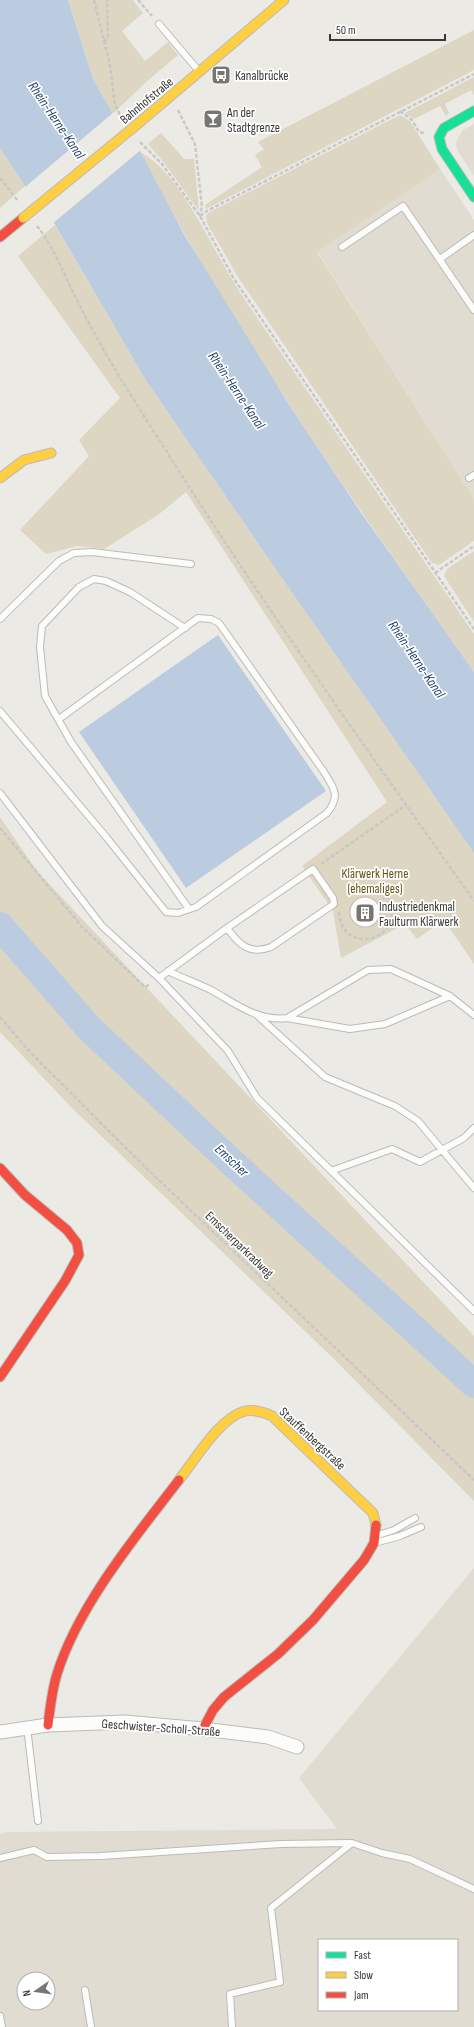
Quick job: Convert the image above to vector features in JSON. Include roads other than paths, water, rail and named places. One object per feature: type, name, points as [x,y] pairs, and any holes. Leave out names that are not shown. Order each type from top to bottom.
[{"type":"street","name":"Bahnhofstraße","points":[[0,237],[200,72],[278,2]]},
{"type":"street","points":[[474,111],[444,128],[438,137],[442,149],[474,197]]},
{"type":"street","points":[[0,478],[24,460],[51,453]]},
{"type":"street","points":[[0,1168],[25,1195],[67,1230],[77,1243],[79,1255],[68,1277],[0,1377]]},
{"type":"street","name":"Stauffenbergstraße","points":[[48,1725],[52,1699],[60,1666],[78,1627],[96,1596],[142,1528],[220,1427],[232,1417],[246,1410],[259,1410],[272,1416],[373,1513],[377,1527],[375,1539]]},
{"type":"street","points":[[203,1728],[213,1710],[224,1697],[278,1654],[313,1620],[364,1560],[375,1539]]},
{"type":"street","name":"Geschwister-Scholl-Straße","points":[[0,1732],[48,1725],[126,1722],[203,1728],[268,1737],[297,1747]]},
{"type":"lane","points":[[159,24],[200,72]]},
{"type":"lane","points":[[342,248],[403,206],[474,310]]},
{"type":"lane","points":[[440,259],[474,236]]},
{"type":"lane","points":[[468,301],[474,296]]},
{"type":"lane","points":[[0,619],[59,561],[74,553],[92,552],[192,564]]},
{"type":"lane","points":[[185,628],[130,592],[106,581],[94,579],[79,586],[42,626],[41,666],[44,696],[59,719],[71,742],[189,909]]},
{"type":"lane","points":[[0,712],[107,838],[166,912],[178,913],[196,907],[327,813],[334,804],[335,789],[219,623],[211,619],[198,618],[59,719]]},
{"type":"lane","points":[[0,793],[102,926],[159,978],[228,1051],[257,1098],[474,1311]]},
{"type":"lane","points":[[159,978],[227,928],[314,869],[333,898],[334,904],[272,947],[263,950],[251,949],[238,943],[227,928]]},
{"type":"lane","points":[[258,1016],[277,1020],[287,1018],[368,970],[391,969],[450,996],[474,1015]]},
{"type":"lane","points":[[168,972],[210,989],[258,1016],[325,1077],[395,1106],[418,1121],[474,1188]]},
{"type":"lane","points":[[287,1018],[350,1029],[385,1024],[450,996]]},
{"type":"lane","points":[[331,1171],[392,1149],[420,1162],[464,1138],[474,1128]]},
{"type":"lane","points":[[375,1539],[415,1518]]},
{"type":"lane","points":[[375,1539],[400,1536],[421,1527]]},
{"type":"lane","points":[[27,1727],[38,1821]]},
{"type":"lane","points":[[0,1858],[34,1850],[47,1857],[62,1857],[100,1856],[281,1844],[352,1844],[382,1853],[410,1858],[474,1889]]},
{"type":"lane","points":[[232,2027],[230,1994],[280,1982],[271,1908],[352,1844]]},
{"type":"lane","points":[[85,1990],[91,2027]]},
{"type":"lane","points":[[0,2016],[2,2027]]},
{"type":"water","name":"Rhein-Herne-Kanal","points":[[0,0],[68,0],[93,79],[113,114],[140,151],[185,236],[288,403],[362,514],[474,672],[474,853],[145,379],[53,221],[25,186],[0,148]]},
{"type":"water","points":[[218,635],[326,791],[186,888],[79,732]]},
{"type":"waterway","name":"Emscher","points":[[0,926],[89,1028],[226,1157],[474,1384]]},
{"type":"place","name":"Kanalbrücke","points":[[221,75]]},
{"type":"place","name":"An der Stadtgrenze","points":[[213,119]]},
{"type":"place","name":"Industriedenkmal Faulturm Klärwerk","points":[[365,913]]},
{"type":"park label","name":"Klärwerk Herne (ehemaliges)","points":[[375,880]]}]
